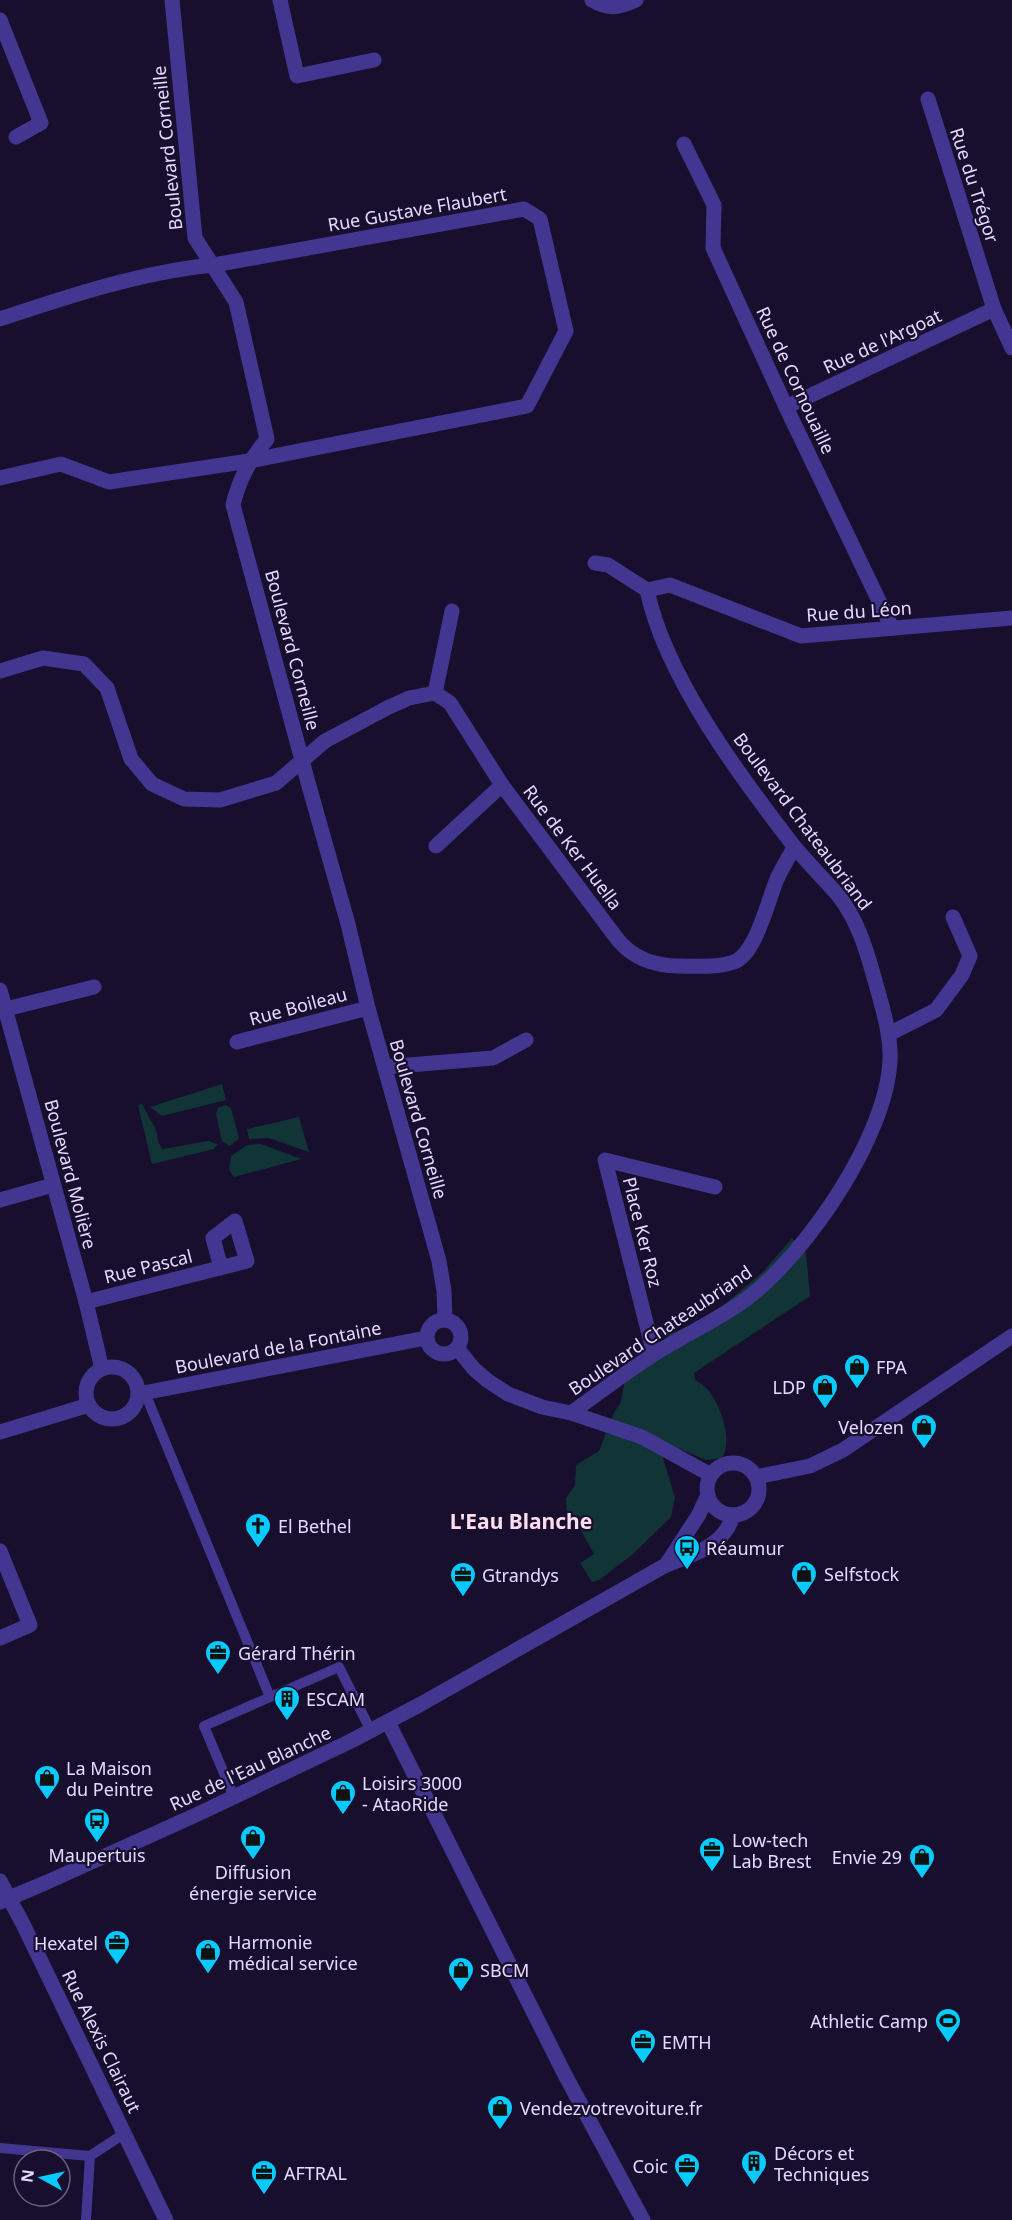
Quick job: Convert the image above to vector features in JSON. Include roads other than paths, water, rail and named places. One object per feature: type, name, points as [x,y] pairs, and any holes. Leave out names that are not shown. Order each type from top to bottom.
[{"type":"street","name":"Boulevard Corneille","points":[[172,0],[195,238],[236,302],[267,439],[249,462],[238,486],[233,506],[348,924],[368,1008],[439,1261],[444,1291],[445,1319]]},
{"type":"street","points":[[280,0],[297,76],[374,60]]},
{"type":"street","points":[[592,0],[604,7],[620,8],[636,0]]},
{"type":"street","points":[[0,20],[40,123],[16,137]]},
{"type":"street","name":"Rue du Trégor","points":[[928,99],[994,309],[1012,348]]},
{"type":"street","name":"Rue de Cornouaille","points":[[684,144],[714,205],[713,248],[786,408],[892,628]]},
{"type":"street","name":"Rue Gustave Flaubert","points":[[214,265],[524,209],[540,219],[566,331],[527,406],[249,462]]},
{"type":"street","points":[[0,319],[73,295],[185,268],[214,265]]},
{"type":"street","name":"Rue de l'Argoat","points":[[786,408],[994,309]]},
{"type":"street","points":[[0,478],[61,464],[109,482],[249,462]]},
{"type":"street","points":[[595,563],[608,565],[647,590]]},
{"type":"street","name":"Rue du Léon","points":[[647,590],[670,585],[801,636],[1012,618]]},
{"type":"street","name":"Boulevard Chateaubriand","points":[[571,1413],[654,1354],[749,1297],[786,1263],[817,1225],[851,1168],[876,1119],[886,1089],[890,1061],[889,1034],[864,944],[853,914],[794,847],[709,727],[660,636],[647,590]]},
{"type":"street","points":[[0,671],[43,658],[84,664],[107,688],[131,759],[152,784],[184,799],[220,800],[276,783],[325,741],[409,698],[435,693],[452,611]]},
{"type":"street","name":"Rue de Ker Huella","points":[[435,693],[450,703],[502,784],[624,947],[643,959],[654,963],[698,967],[736,962],[746,953],[752,943],[779,876],[794,847]]},
{"type":"street","points":[[436,846],[502,784]]},
{"type":"street","points":[[889,1034],[936,1010],[962,975],[970,956],[953,917]]},
{"type":"street","points":[[6,1009],[94,987]]},
{"type":"street","name":"Boulevard Molière","points":[[0,990],[86,1302],[102,1369]]},
{"type":"street","name":"Rue Boileau","points":[[237,1042],[368,1008]]},
{"type":"street","points":[[385,1067],[493,1058],[526,1040]]},
{"type":"street","name":"Place Ker Roz","points":[[654,1354],[605,1161],[715,1187]]},
{"type":"street","points":[[0,1200],[53,1185]]},
{"type":"street","name":"Rue Pascal","points":[[86,1302],[221,1268]]},
{"type":"street","points":[[445,1319],[454,1322],[460,1329],[461,1339],[457,1348],[451,1353],[442,1354],[435,1352],[429,1346],[426,1338],[431,1324],[445,1319]]},
{"type":"street","points":[[756,1477],[810,1466],[843,1450],[1012,1336]]},
{"type":"street","name":"Boulevard de la Fontaine","points":[[142,1393],[426,1338]]},
{"type":"street","points":[[457,1348],[474,1369],[508,1394],[542,1407],[571,1413],[642,1437],[711,1475]]},
{"type":"street","points":[[119,1368],[127,1372],[142,1393],[132,1410],[118,1419],[101,1417],[89,1405],[86,1397],[89,1381],[102,1369],[119,1368]]},
{"type":"street","points":[[0,1432],[89,1405]]},
{"type":"street","points":[[735,1464],[748,1468],[756,1477],[758,1493],[754,1504],[746,1512],[725,1514],[715,1508],[708,1495],[708,1483],[711,1475],[722,1466],[735,1464]]},
{"type":"street","name":"Rue de l'Eau Blanche","points":[[666,1565],[698,1516],[708,1495]]},
{"type":"street","name":"Rue de l'Eau Blanche","points":[[5,1899],[234,1797],[388,1722],[666,1565],[694,1554],[716,1541],[727,1531],[733,1515]]},
{"type":"street","points":[[0,1551],[30,1625],[0,1638]]},
{"type":"street","points":[[388,1722],[564,2073],[643,2220]]},
{"type":"street","name":"Rue Alexis Clairaut","points":[[0,1881],[5,1899],[125,2133],[166,2220]]},
{"type":"lane","points":[[142,1393],[270,1697]]},
{"type":"lane","points":[[234,1797],[204,1726],[339,1667],[370,1731]]},
{"type":"lane","points":[[0,2148],[90,2156],[125,2133]]},
{"type":"lane","points":[[86,2220],[90,2156]]},
{"type":"place","name":"FPA","points":[[857,1390]]},
{"type":"place","name":"LDP","points":[[825,1410]]},
{"type":"place","name":"Velozen","points":[[924,1450]]},
{"type":"place","name":"El Bethel","points":[[258,1549]]},
{"type":"place","name":"Réaumur","points":[[687,1571]]},
{"type":"place","name":"Selfstock","points":[[804,1597]]},
{"type":"place","name":"Gtrandys","points":[[463,1598]]},
{"type":"place","name":"Gérard Thérin","points":[[218,1676]]},
{"type":"place","name":"ESCAM","points":[[287,1722]]},
{"type":"place","name":"La Maison du Peintre","points":[[47,1801]]},
{"type":"place","name":"Loisirs 3000 - AtaoRide","points":[[343,1816]]},
{"type":"place","name":"Maupertuis","points":[[97,1844]]},
{"type":"place","name":"Diffusion énergie service","points":[[253,1861]]},
{"type":"place","name":"Low-tech Lab Brest","points":[[712,1873]]},
{"type":"place","name":"Envie 29","points":[[922,1880]]},
{"type":"place","name":"Hexatel","points":[[117,1966]]},
{"type":"place","name":"Harmonie médical service","points":[[208,1975]]},
{"type":"place","name":"SBCM","points":[[461,1993]]},
{"type":"place","name":"Athletic Camp","points":[[948,2044]]},
{"type":"place","name":"EMTH","points":[[643,2065]]},
{"type":"place","name":"Vendezvotrevoiture.fr","points":[[500,2131]]},
{"type":"place","name":"Décors et Techniques","points":[[754,2186]]},
{"type":"place","name":"Coic","points":[[687,2189]]},
{"type":"place","name":"AFTRAL","points":[[264,2196]]},
{"type":"district","name":"L'Eau Blanche","points":[[521,1521]]}]
